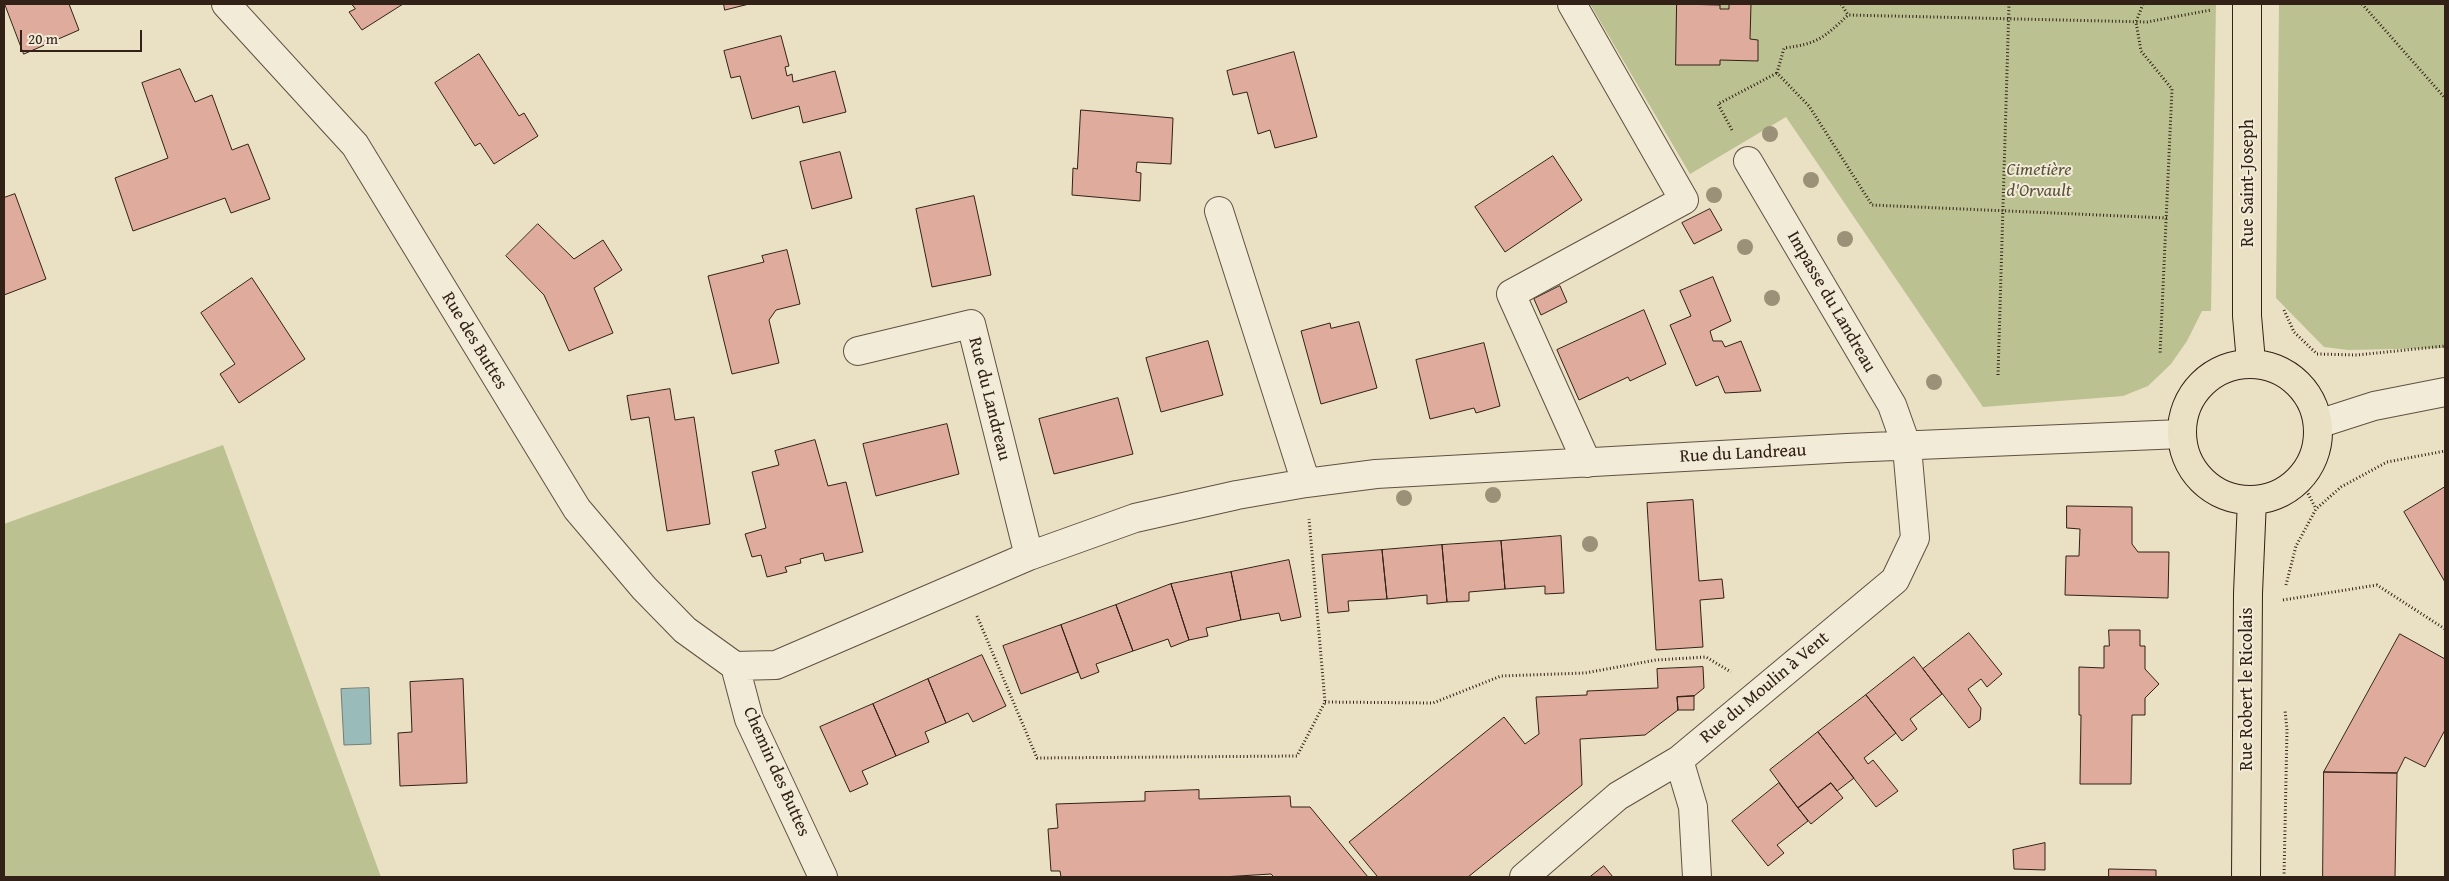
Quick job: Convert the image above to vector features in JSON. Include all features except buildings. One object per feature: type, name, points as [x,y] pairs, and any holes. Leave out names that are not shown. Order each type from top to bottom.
[{"type":"main road","name":"Rue Saint-Joseph","points":[[2247,4],[2247,316],[2251,362]]},
{"type":"main road","points":[[2251,362],[2274,366],[2297,382],[2313,406],[2318,424],[2312,456],[2300,478],[2277,495],[2252,500],[2224,496],[2203,483],[2187,456],[2181,434],[2186,407],[2202,384],[2226,368],[2251,362]]},
{"type":"main road","name":"Rue Robert le Ricolais","points":[[2246,877],[2248,593],[2252,500]]},
{"type":"street","name":"Rue des Buttes","points":[[226,4],[355,145],[577,509],[644,588],[685,630],[735,666]]},
{"type":"street","points":[[1572,4],[1684,200],[1511,294],[1587,463]]},
{"type":"street","name":"Impasse du Landreau","points":[[1748,161],[1892,405],[1907,447]]},
{"type":"street","points":[[1219,211],[1306,483]]},
{"type":"street","name":"Rue du Landreau","points":[[858,351],[970,324],[1029,556]]},
{"type":"street","points":[[2318,424],[2374,406],[2445,392]]},
{"type":"street","name":"Rue du Landreau","points":[[735,666],[776,666],[1029,556],[1135,518],[1237,495],[1306,483],[1376,474],[2181,434]]},
{"type":"street","name":"Rue du Moulin à Vent","points":[[1524,877],[1618,796],[1679,760],[1895,580],[1915,538],[1907,447]]},
{"type":"street","name":"Chemin des Buttes","points":[[735,666],[749,719],[823,877]]},
{"type":"street","points":[[1679,760],[1693,807],[1697,877]]},
{"type":"path","points":[[1841,4],[1848,15]]},
{"type":"path","points":[[1998,375],[2009,4]]},
{"type":"path","points":[[2143,4],[2136,22],[2140,51],[2172,89],[2160,354]]},
{"type":"path","points":[[2362,4],[2445,98]]},
{"type":"path","points":[[1748,161],[1718,104],[1776,73],[1784,48],[1808,45],[1826,36],[1848,15],[2147,22],[2211,10]]},
{"type":"path","points":[[1776,73],[1810,106],[1872,205],[2167,218]]},
{"type":"path","points":[[2283,308],[2294,332],[2317,354],[2357,355],[2445,346]]},
{"type":"path","points":[[2300,478],[2316,509],[2341,487],[2387,462],[2445,451]]},
{"type":"path","points":[[965,585],[1038,758],[1297,756],[1325,702],[1306,483]]},
{"type":"path","name":"Rue Robert le Ricolais","points":[[2281,607],[2296,546],[2316,509]]},
{"type":"path","points":[[2282,600],[2377,585],[2445,629]]},
{"type":"path","points":[[1325,702],[1433,703],[1501,676],[1585,672],[1656,660],[1706,657],[1761,691]]},
{"type":"path","points":[[2284,701],[2287,730],[2284,877]]},
{"type":"green space","name":"Cimetière d'Orvault","points":[[1590,4],[2216,4],[2211,311],[2202,311],[2187,341],[2171,364],[2148,386],[2123,396],[1983,407],[1786,117],[1690,174]]},
{"type":"green space","points":[[2279,4],[2445,4],[2445,348],[2348,350],[2324,347],[2276,298]]},
{"type":"green space","points":[[223,445],[381,877],[4,877],[4,524]]},
{"type":"water","points":[[369,688],[371,744],[344,745],[341,689]]}]
